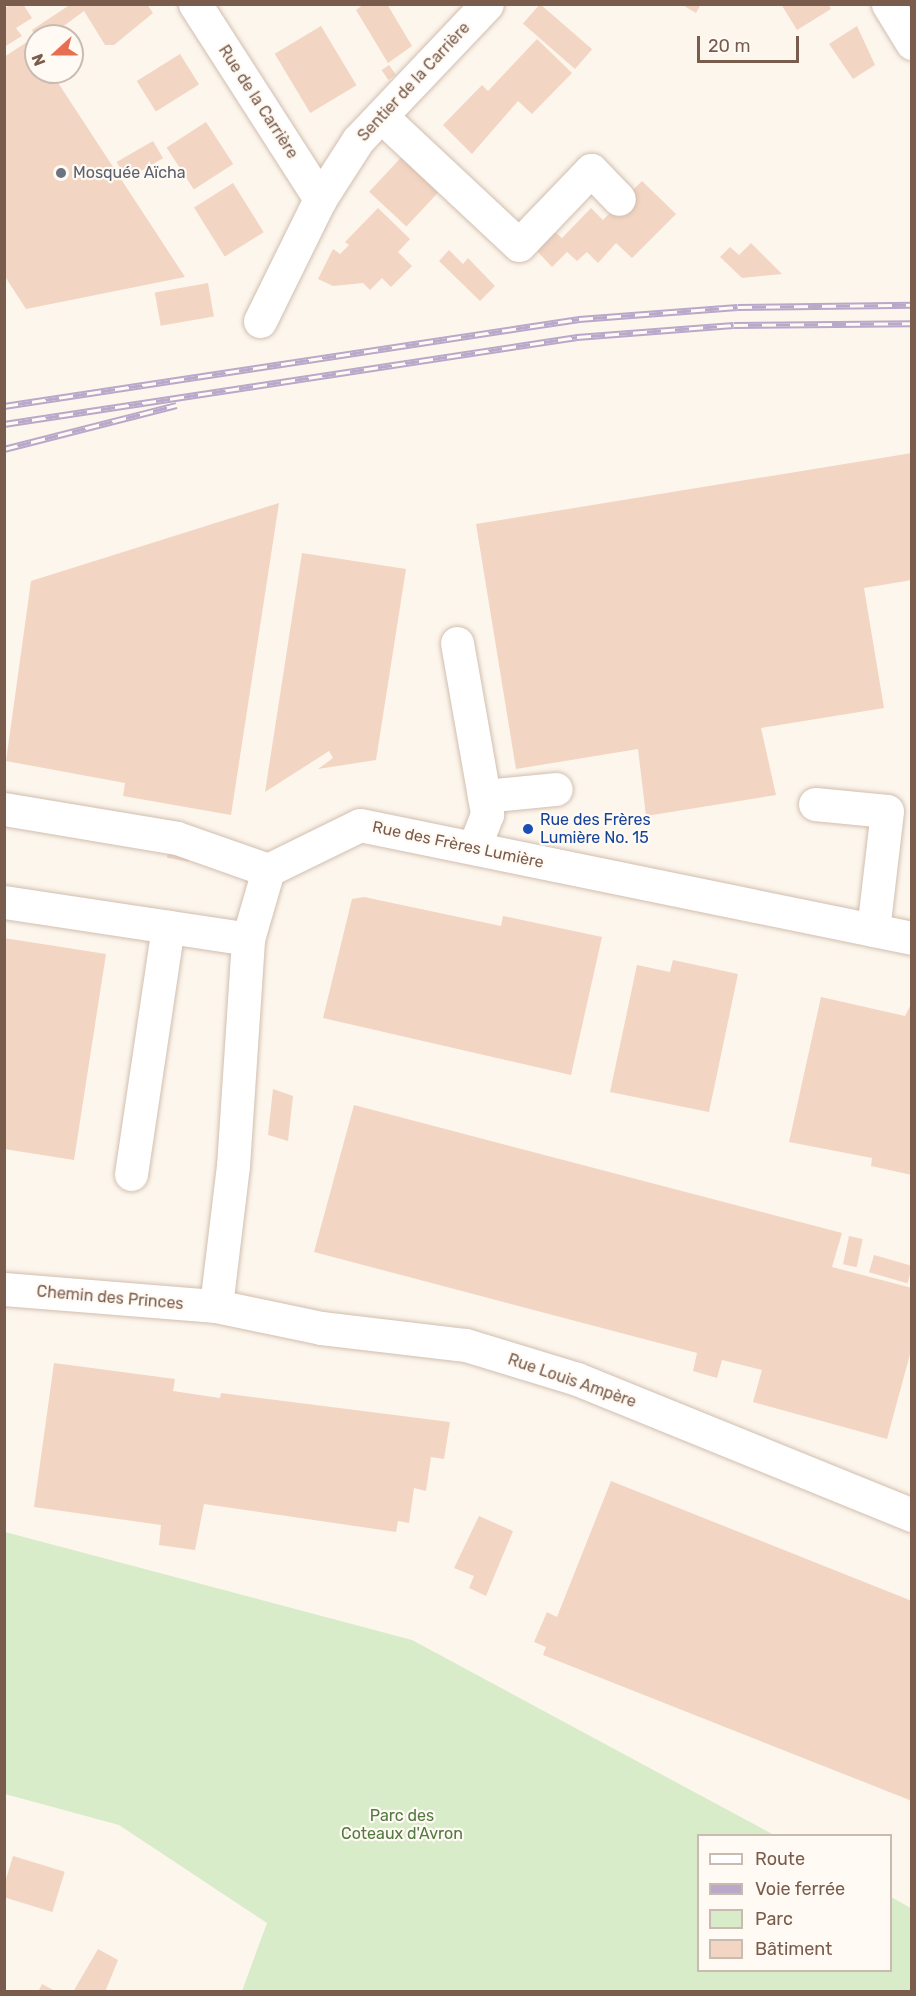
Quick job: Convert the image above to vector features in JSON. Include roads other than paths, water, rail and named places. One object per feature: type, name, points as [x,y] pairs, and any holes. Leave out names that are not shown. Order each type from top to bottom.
[{"type":"street","name":"Rue de la Carrière","points":[[195,4],[320,200]]},
{"type":"street","name":"Sentier de la Carrière","points":[[260,321],[320,200],[358,140],[487,4]]},
{"type":"street","points":[[888,4],[912,43]]},
{"type":"street","points":[[382,117],[519,246],[591,170],[619,199]]},
{"type":"street","points":[[457,643],[487,814],[474,848]]},
{"type":"street","points":[[484,796],[556,789]]},
{"type":"street","points":[[815,804],[887,811],[873,930]]},
{"type":"street","points":[[4,809],[177,838],[268,870],[248,939],[233,1166],[216,1306]]},
{"type":"street","name":"Rue des Frères Lumière","points":[[268,870],[360,825],[912,938]]},
{"type":"street","points":[[4,902],[248,939]]},
{"type":"street","points":[[131,1174],[168,927]]},
{"type":"street","name":"Chemin des Princes","points":[[4,1289],[216,1306]]},
{"type":"street","name":"Rue Louis Ampère","points":[[216,1306],[321,1328],[466,1345],[577,1379],[912,1515]]},
{"type":"railway","points":[[4,406],[579,319],[738,307],[912,305]]},
{"type":"railway","points":[[4,424],[577,337],[734,325],[912,323]]},
{"type":"railway","points":[[4,449],[176,405]]},
{"type":"place","name":"Mosquée Aïcha","points":[[61,173]]},
{"type":"place","name":"Rue des Frères Lumière No. 15","points":[[528,829]]},
{"type":"park label","name":"Parc des Coteaux d'Avron","points":[[402,1825]]}]
